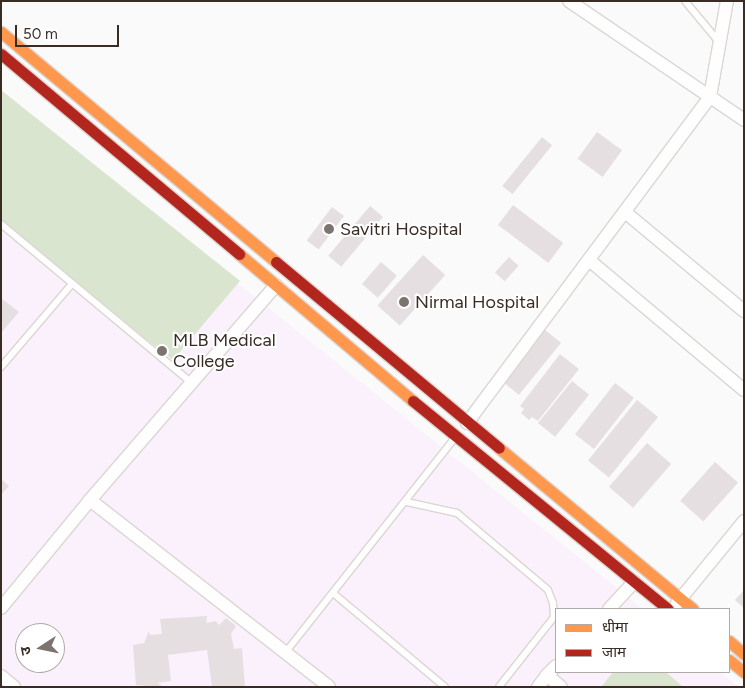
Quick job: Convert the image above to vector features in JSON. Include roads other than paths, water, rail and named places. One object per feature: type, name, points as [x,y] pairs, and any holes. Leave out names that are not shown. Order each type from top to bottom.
[{"type":"main road","points":[[1,32],[467,423],[692,608]]},
{"type":"main road","points":[[1,54],[456,437],[667,608]]},
{"type":"main road","points":[[730,642],[744,654]]},
{"type":"main road","points":[[730,661],[744,672]]},
{"type":"street","points":[[569,1],[744,120]]},
{"type":"street","points":[[467,423],[710,97],[727,1]]},
{"type":"street","points":[[625,212],[744,311]]},
{"type":"street","points":[[589,260],[744,390]]},
{"type":"street","points":[[1,608],[90,500],[276,285]]},
{"type":"street","points":[[90,500],[329,687]]},
{"type":"street","points":[[673,608],[744,521]]},
{"type":"street","points":[[610,608],[634,582]]},
{"type":"street","points":[[538,687],[552,670],[561,687]]},
{"type":"street","points":[[1,676],[14,687]]},
{"type":"lane","points":[[685,1],[720,43]]},
{"type":"lane","points":[[1,224],[192,383]]},
{"type":"lane","points":[[1,367],[72,284]]},
{"type":"lane","points":[[285,653],[407,502],[456,437]]},
{"type":"lane","points":[[407,502],[457,514],[548,590],[553,603],[554,617],[499,687]]},
{"type":"lane","points":[[333,593],[445,687]]},
{"type":"place","name":"Savitri Hospital","points":[[329,229]]},
{"type":"place","name":"Nirmal Hospital","points":[[404,302]]},
{"type":"place","name":"MLB Medical College","points":[[162,351]]}]
